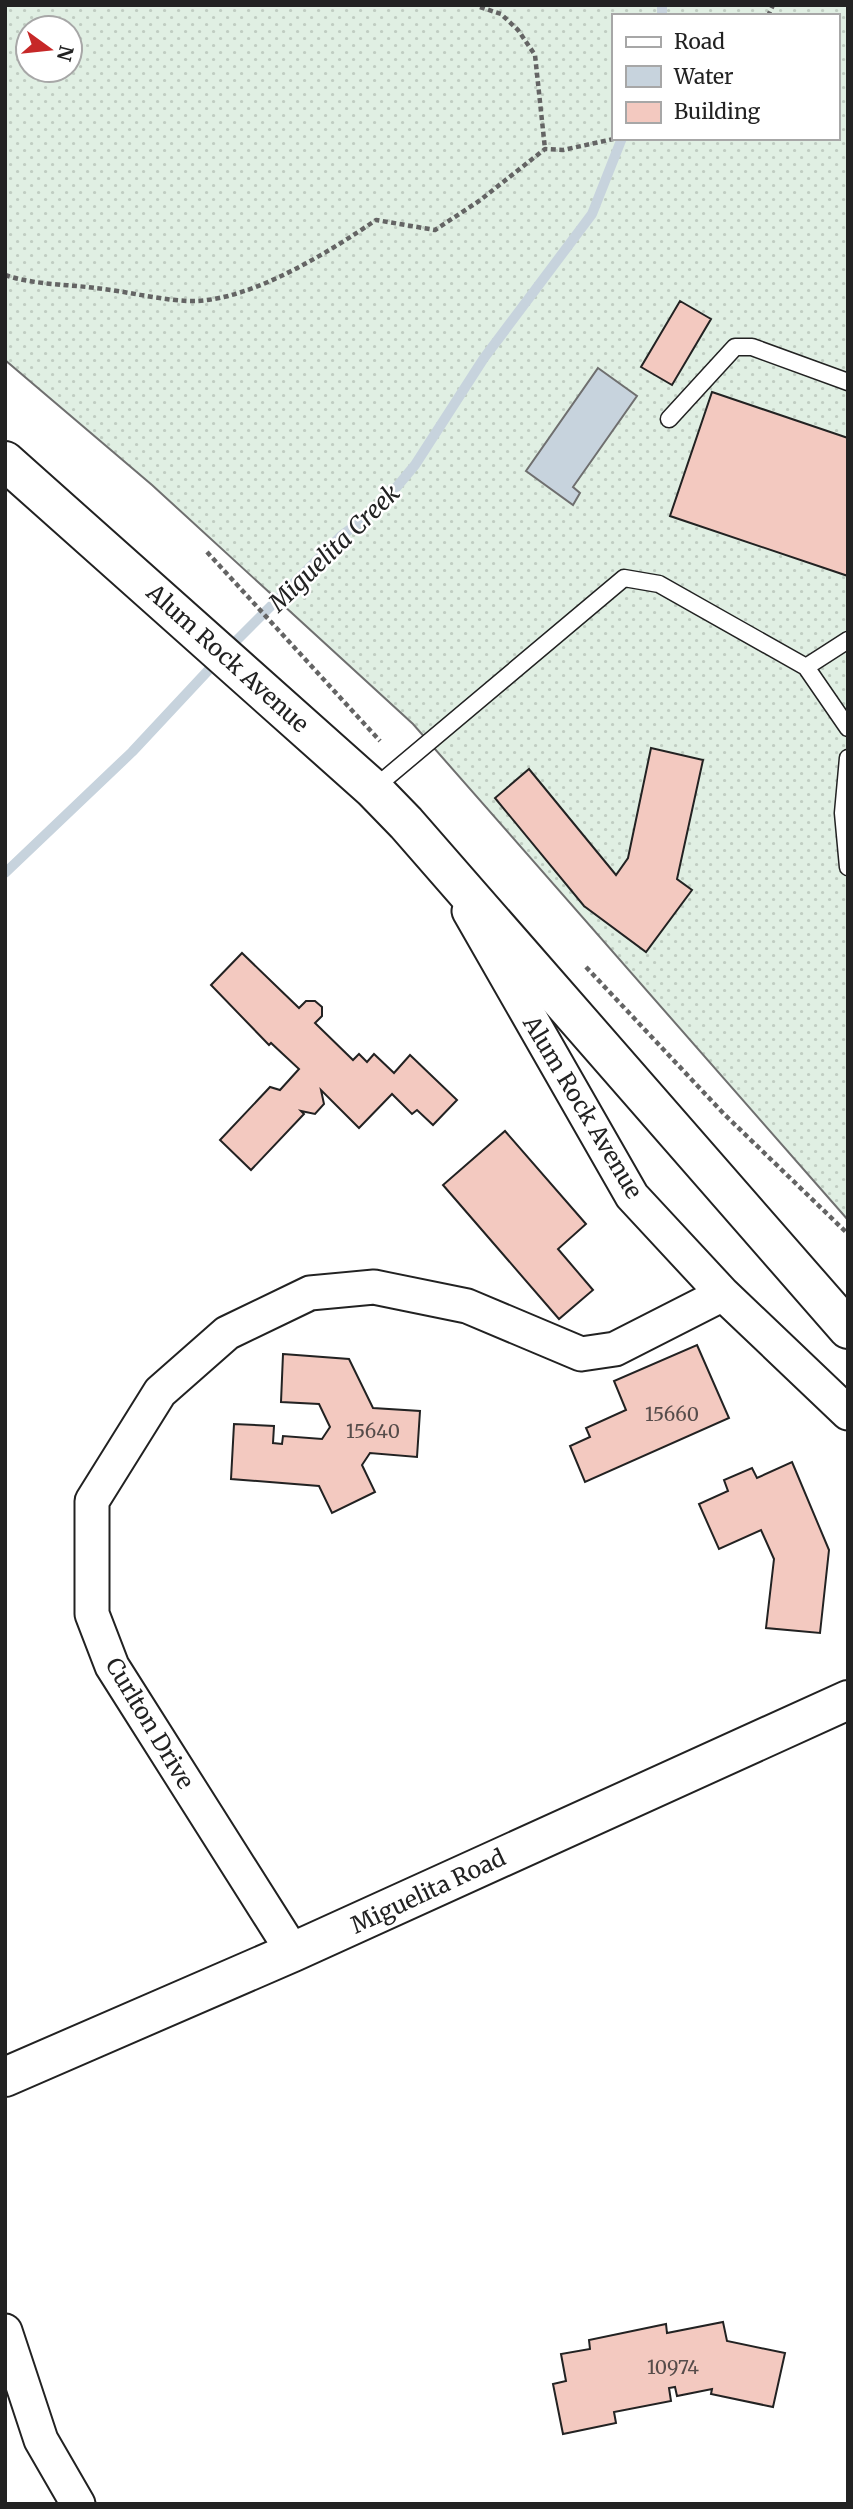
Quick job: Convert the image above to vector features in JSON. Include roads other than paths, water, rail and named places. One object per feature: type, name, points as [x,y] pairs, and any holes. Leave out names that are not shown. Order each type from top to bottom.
[{"type":"street","name":"Alum Rock Avenue","points":[[5,461],[290,714],[387,776],[442,864],[632,1196],[723,1294],[848,1413]]},
{"type":"street","name":"Alum Rock Avenue","points":[[442,864],[848,1329]]},
{"type":"street","name":"Curlton Drive","points":[[293,1952],[112,1666],[92,1614],[92,1501],[160,1392],[227,1333],[310,1293],[374,1287],[467,1306],[580,1354],[615,1349],[723,1294]]},
{"type":"street","name":"Miguelita Road","points":[[5,2077],[293,1952],[848,1700]]},
{"type":"street","points":[[5,2330],[41,2441],[78,2504]]},
{"type":"lane","points":[[669,419],[735,347],[752,348],[848,382]]},
{"type":"lane","points":[[387,776],[624,578],[659,584],[806,667],[848,728]]},
{"type":"lane","points":[[806,667],[848,640]]},
{"type":"lane","points":[[848,758],[844,813],[848,867]]},
{"type":"water","points":[[598,368],[637,396],[573,487],[580,493],[573,505],[526,471]]},
{"type":"waterway","name":"Miguelita Creek","points":[[662,5],[662,14]]},
{"type":"waterway","name":"Miguelita Creek","points":[[5,873],[132,752],[231,646],[341,536],[380,507],[415,465],[484,358],[592,214],[621,140]]}]
